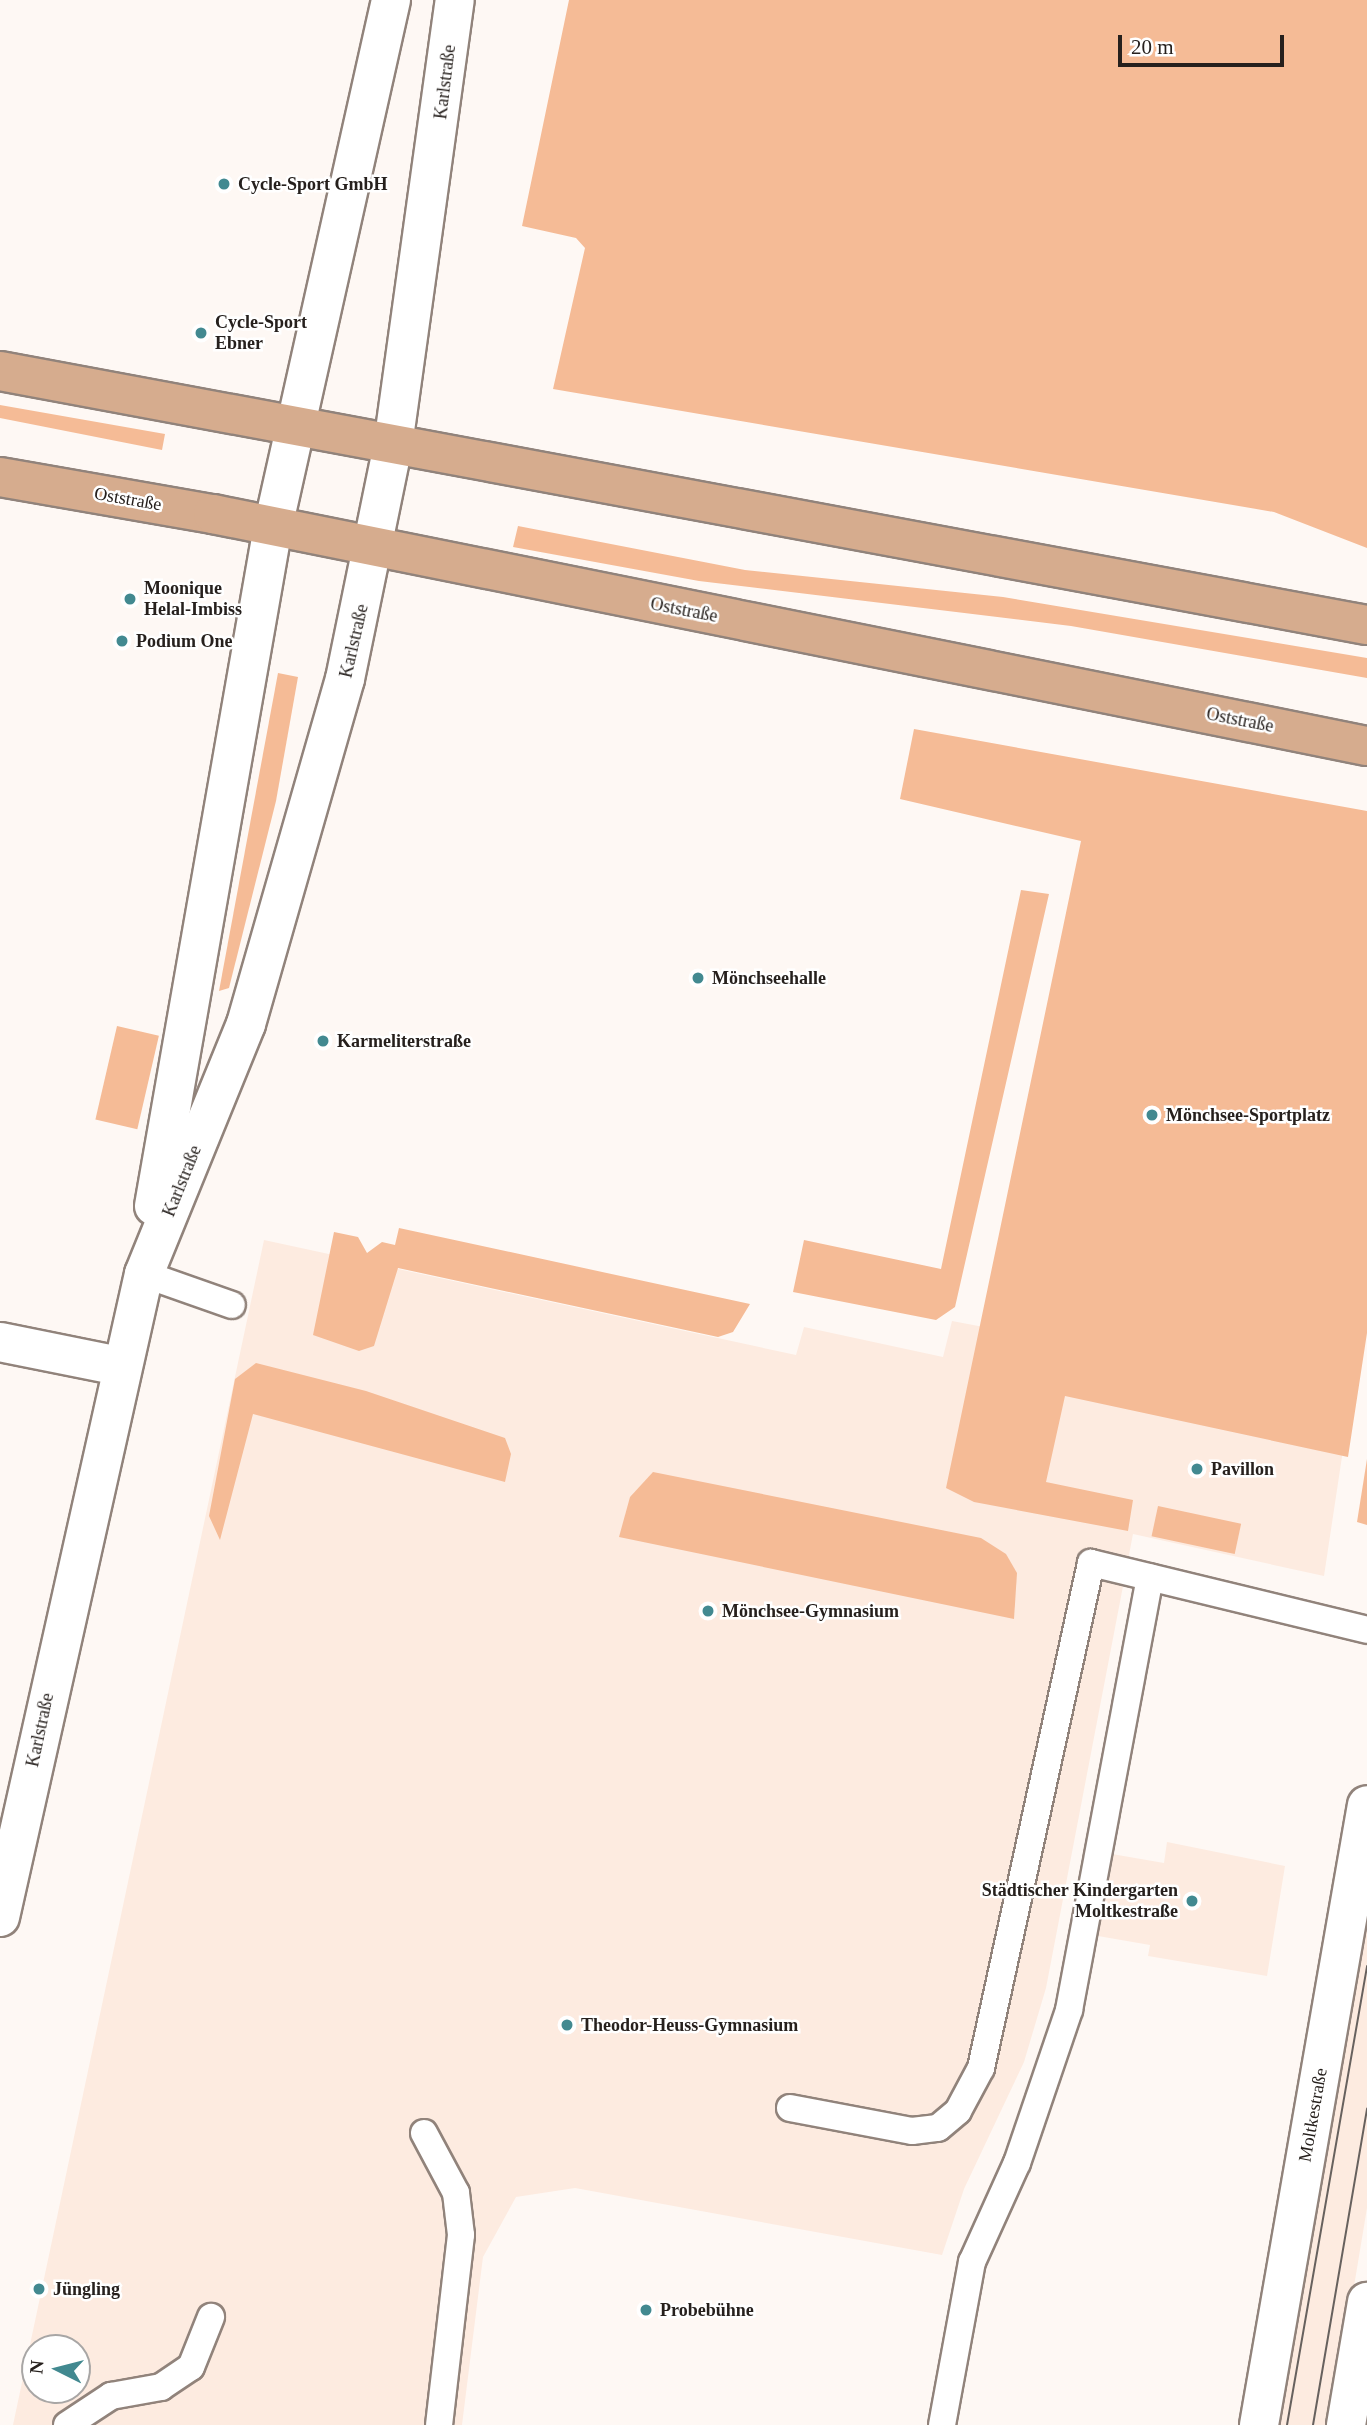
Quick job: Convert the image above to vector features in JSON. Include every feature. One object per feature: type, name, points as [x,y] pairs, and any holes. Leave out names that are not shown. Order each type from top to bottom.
[{"type":"main road","points":[[0,371],[1367,625]]},
{"type":"main road","name":"Oststraße","points":[[0,477],[273,527],[1367,746]]},
{"type":"street","name":"Karlstraße","points":[[147,1266],[154,1206],[273,527],[391,0]]},
{"type":"street","name":"Karlstraße","points":[[0,1917],[118,1366],[147,1266],[246,1024],[345,679],[376,548],[393,445],[455,0]]},
{"type":"street","points":[[0,1342],[118,1366]]},
{"type":"street","name":"Moltkestraße","points":[[1259,2425],[1367,1805]]},
{"type":"street","points":[[1346,2425],[1367,2302]]},
{"type":"lane","points":[[147,1266],[232,1305]]},
{"type":"lane","points":[[790,2108],[912,2131],[938,2128],[958,2111],[981,2068],[1091,1563],[1367,1630]]},
{"type":"lane","points":[[942,2425],[972,2262],[1017,2163],[1069,2010],[1150,1578]]},
{"type":"lane","points":[[424,2133],[456,2193],[461,2235],[439,2425]]},
{"type":"lane","points":[[67,2425],[111,2396],[161,2387],[191,2367],[211,2317]]},
{"type":"shaded area","points":[[569,0],[1367,0],[1367,548],[1274,512],[553,389],[585,248],[576,238],[522,226]]},
{"type":"shaded area","points":[[0,405],[165,434],[162,450],[0,418]]},
{"type":"shaded area","points":[[518,526],[745,570],[1003,597],[1367,658],[1367,678],[1071,626],[699,581],[513,547]]},
{"type":"shaded area","points":[[278,673],[298,677],[276,801],[229,988],[219,991]]},
{"type":"shaded area","points":[[914,729],[1367,811],[1367,1333],[1348,1457],[1065,1396],[1046,1482],[1133,1500],[1128,1531],[974,1502],[946,1488],[1081,841],[900,799]]},
{"type":"shaded area","points":[[1021,890],[1049,894],[955,1307],[936,1320],[793,1292],[804,1240],[941,1269]]},
{"type":"shaded area","points":[[117,1026],[159,1036],[137,1129],[95,1120]]},
{"type":"shaded area","points":[[399,1228],[750,1304],[733,1332],[718,1337],[398,1268],[374,1346],[359,1351],[313,1335],[334,1232],[358,1237],[367,1253],[382,1242],[395,1245]]},
{"type":"shaded area","points":[[264,1240],[796,1355],[804,1327],[943,1357],[952,1321],[1351,1397],[1324,1576],[1133,1534],[1046,1988],[1024,2062],[964,2189],[942,2255],[575,2188],[516,2197],[483,2257],[462,2425],[13,2425],[21,2387],[21,2404],[91,2404],[91,2334],[32,2334]]},
{"type":"shaded area","points":[[256,1363],[366,1391],[505,1438],[511,1454],[505,1482],[253,1414],[220,1540],[209,1516],[235,1379]]},
{"type":"shaded area","points":[[1367,1459],[1367,1525],[1357,1522]]},
{"type":"shaded area","points":[[653,1472],[981,1538],[1006,1554],[1017,1573],[1014,1619],[619,1537],[630,1497]]},
{"type":"shaded area","points":[[1158,1506],[1241,1524],[1235,1554],[1152,1536]]},
{"type":"shaded area","name":"Städtischer Kindergarten Moltkestraße","points":[[1167,1842],[1285,1866],[1267,1976],[1148,1956],[1150,1945],[1098,1936],[1112,1854],[1164,1863]]},
{"type":"shaded area","points":[[1367,1883],[1367,2208],[1331,2425],[1276,2425]]},
{"type":"tram line","points":[[1287,2425],[1367,1966]]},
{"type":"tram line","points":[[1313,2425],[1367,2109]]},
{"type":"place","name":"Cycle-Sport GmbH","points":[[224,184]]},
{"type":"place","name":"Cycle-Sport Ebner","points":[[201,333]]},
{"type":"place","name":"Moonique Helal-Imbiss","points":[[130,599]]},
{"type":"place","name":"Podium One","points":[[122,641]]},
{"type":"place","name":"Mönchseehalle","points":[[698,978]]},
{"type":"place","name":"Karmeliterstraße","points":[[323,1041]]},
{"type":"place","name":"Mönchsee-Sportplatz","points":[[1152,1115]]},
{"type":"place","name":"Pavillon","points":[[1197,1469]]},
{"type":"place","name":"Mönchsee-Gymnasium","points":[[708,1611]]},
{"type":"place","name":"Städtischer Kindergarten Moltkestraße","points":[[1192,1901]]},
{"type":"place","name":"Theodor-Heuss-Gymnasium","points":[[567,2025]]},
{"type":"place","name":"Jüngling","points":[[39,2289]]},
{"type":"place","name":"Probebühne","points":[[646,2310]]}]
